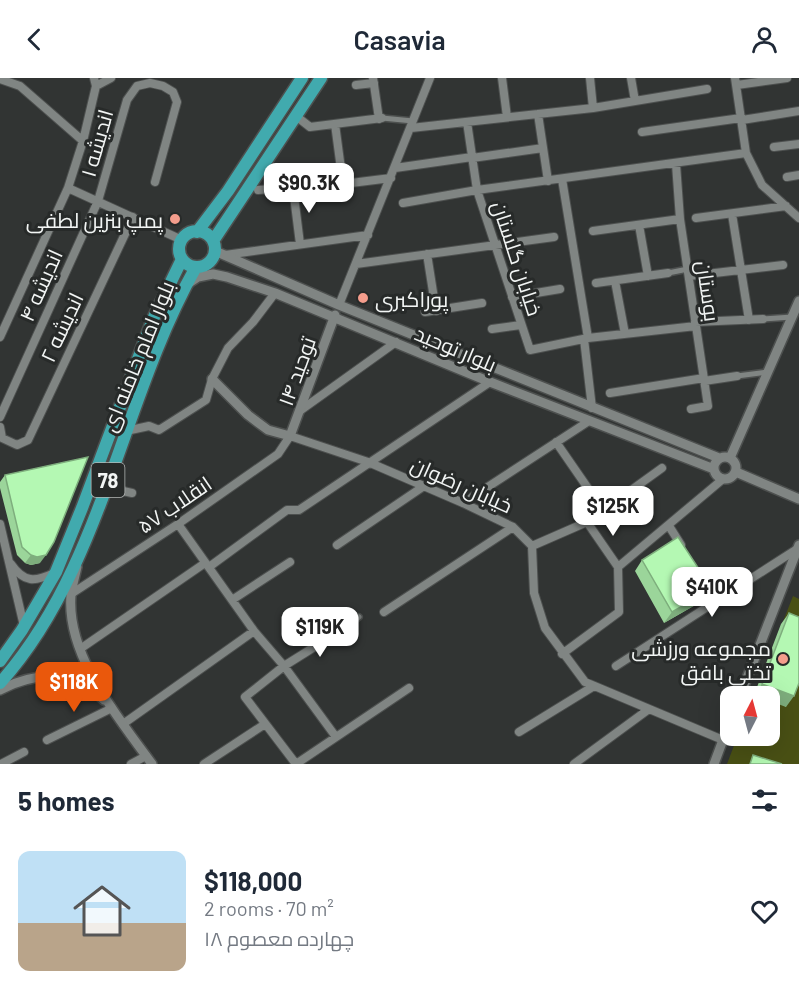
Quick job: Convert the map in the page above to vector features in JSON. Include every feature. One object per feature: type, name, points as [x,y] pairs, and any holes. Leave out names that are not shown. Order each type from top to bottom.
[{"type":"main road","points":[[197,232],[228,190],[302,78]]},
{"type":"main road","name":"78","points":[[196,267],[210,262],[221,251],[296,116],[321,78]]},
{"type":"main road","points":[[182,240],[190,233],[206,234],[221,251]]},
{"type":"main road","name":"78","points":[[182,240],[180,247],[182,259]]},
{"type":"main road","points":[[182,259],[196,267]]},
{"type":"main road","name":"بلوار امام خامنه ای","points":[[0,661],[56,572],[153,319],[182,259]]},
{"type":"main road","name":"بلوار امام خامنه ای","points":[[0,683],[26,651],[51,611],[80,555],[168,321],[196,267]]},
{"type":"main road","points":[[138,358],[142,367],[146,369],[153,362]]},
{"type":"main road","points":[[116,416],[125,410],[129,411],[131,418]]},
{"type":"street","points":[[0,337],[68,188],[83,141],[95,82],[111,78]]},
{"type":"street","points":[[339,305],[430,78]]},
{"type":"street","points":[[502,78],[507,117]]},
{"type":"street","points":[[590,78],[593,108]]},
{"type":"street","points":[[631,78],[635,100]]},
{"type":"street","points":[[782,78],[736,82],[746,153],[762,185],[799,218]]},
{"type":"street","points":[[0,79],[20,86],[83,141]]},
{"type":"street","points":[[356,85],[373,80],[381,118]]},
{"type":"street","name":"اندیشه ۱","points":[[98,201],[127,100],[137,86],[150,83],[163,86],[173,93],[177,102],[155,182]]},
{"type":"street","points":[[296,116],[310,127],[381,118],[412,124],[467,122],[593,108],[707,89]]},
{"type":"street","points":[[642,132],[799,111]]},
{"type":"street","points":[[538,114],[548,181]]},
{"type":"street","name":"خیابان گلستان","points":[[467,122],[477,190],[530,351],[586,339]]},
{"type":"street","points":[[335,124],[344,184]]},
{"type":"street","points":[[774,147],[799,144]]},
{"type":"street","points":[[395,168],[543,148]]},
{"type":"street","points":[[403,202],[746,153]]},
{"type":"street","name":"بوستان","points":[[676,164],[680,219],[708,406],[691,410]]},
{"type":"street","points":[[787,177],[799,175]]},
{"type":"street","points":[[258,190],[293,189],[391,178]]},
{"type":"street","points":[[562,179],[586,339],[592,408]]},
{"type":"street","points":[[68,188],[182,240]]},
{"type":"street","points":[[293,189],[300,244]]},
{"type":"street","name":"اندیشه ۴","points":[[0,417],[98,201]]},
{"type":"street","points":[[593,231],[786,206]]},
{"type":"street","points":[[732,214],[749,320]]},
{"type":"street","name":"اندیشه ۲","points":[[0,427],[2,438],[17,445],[28,440],[133,217]]},
{"type":"street","points":[[639,225],[648,276]]},
{"type":"street","points":[[223,276],[221,251],[368,235]]},
{"type":"street","points":[[356,264],[554,237]]},
{"type":"street","name":"بلوار توحید","points":[[221,251],[339,305],[718,459]]},
{"type":"street","points":[[427,254],[436,311]]},
{"type":"street","points":[[596,284],[668,273],[742,270],[783,265]]},
{"type":"street","name":"بلوار توحید","points":[[185,287],[206,274],[223,276],[275,293],[490,382],[714,469]]},
{"type":"street","points":[[615,281],[626,334]]},
{"type":"street","points":[[512,297],[560,289]]},
{"type":"street","points":[[126,431],[149,426],[159,430],[206,400],[212,379],[228,348],[253,322],[275,293]]},
{"type":"street","points":[[730,458],[799,301]]},
{"type":"street","points":[[425,312],[482,303]]},
{"type":"street","name":"توحید ۱۴","points":[[290,436],[339,305]]},
{"type":"street","points":[[586,339],[696,324],[792,317]]},
{"type":"street","points":[[492,329],[521,325]]},
{"type":"street","points":[[301,410],[396,342]]},
{"type":"street","points":[[610,393],[769,372]]},
{"type":"street","points":[[212,379],[248,415],[268,430],[290,436]]},
{"type":"street","points":[[80,649],[287,510],[299,510],[490,382]]},
{"type":"street","points":[[463,503],[589,421]]},
{"type":"street","name":"خیابان رضوان","points":[[290,436],[368,462],[463,503],[513,527],[532,546]]},
{"type":"street","name":"انقلاب ۵۷","points":[[71,594],[178,524],[278,454],[290,436]]},
{"type":"street","points":[[556,442],[603,510]]},
{"type":"street","points":[[693,461],[697,459],[699,451]]},
{"type":"street","points":[[724,457],[730,458],[736,467],[736,472],[731,478],[723,479],[717,476],[714,469],[715,463],[724,457]]},
{"type":"street","points":[[662,468],[587,522],[532,546],[534,593],[545,628],[562,654],[585,682],[720,739]]},
{"type":"street","points":[[736,472],[799,499]]},
{"type":"street","points":[[618,567],[723,479]]},
{"type":"street","points":[[338,545],[424,486]]},
{"type":"street","points":[[105,487],[132,493]]},
{"type":"street","points":[[562,654],[619,612],[618,567],[587,522]]},
{"type":"street","points":[[0,524],[24,626]]},
{"type":"street","points":[[178,524],[232,600],[336,737]]},
{"type":"street","points":[[669,526],[687,554]]},
{"type":"street","points":[[384,612],[513,527]]},
{"type":"street","points":[[615,666],[798,547]]},
{"type":"street","points":[[744,686],[798,547]]},
{"type":"street","points":[[80,555],[71,594],[72,618],[86,663],[111,707],[149,760],[131,764]]},
{"type":"street","points":[[9,561],[19,574],[30,580],[43,578],[56,572]]},
{"type":"street","points":[[232,600],[290,562]]},
{"type":"street","points":[[711,590],[717,600]]},
{"type":"street","points":[[358,617],[284,666],[245,697],[296,764],[409,687]]},
{"type":"street","points":[[123,724],[255,631]]},
{"type":"street","points":[[0,690],[29,677],[56,677],[85,686],[111,707]]},
{"type":"street","points":[[519,732],[594,686]]},
{"type":"street","points":[[47,740],[111,707]]},
{"type":"street","points":[[574,764],[649,709]]},
{"type":"street","points":[[204,764],[265,724]]},
{"type":"street","points":[[714,764],[721,746]]},
{"type":"street","points":[[1,764],[24,752]]},
{"type":"green space","name":"مجموعه ورزشی تختی بافق","points":[[793,596],[799,599],[799,764],[727,764],[734,746],[780,746],[780,686],[758,686]]},
{"type":"building","points":[[88,457],[54,542],[46,555],[37,557],[31,555],[22,547],[5,475]]},
{"type":"building","points":[[678,537],[712,589],[672,612],[642,560]]},
{"type":"building","points":[[789,613],[799,617],[799,683],[794,696],[780,691],[780,686],[762,684]]},
{"type":"building","points":[[753,755],[782,764],[750,764]]},
{"type":"place","name":"پمپ بنزین لطفی","points":[[175,219]]},
{"type":"place","name":"پوراکبری","points":[[363,298]]},
{"type":"place","name":"مجموعه ورزشی تختی بافق","points":[[783,659]]}]
